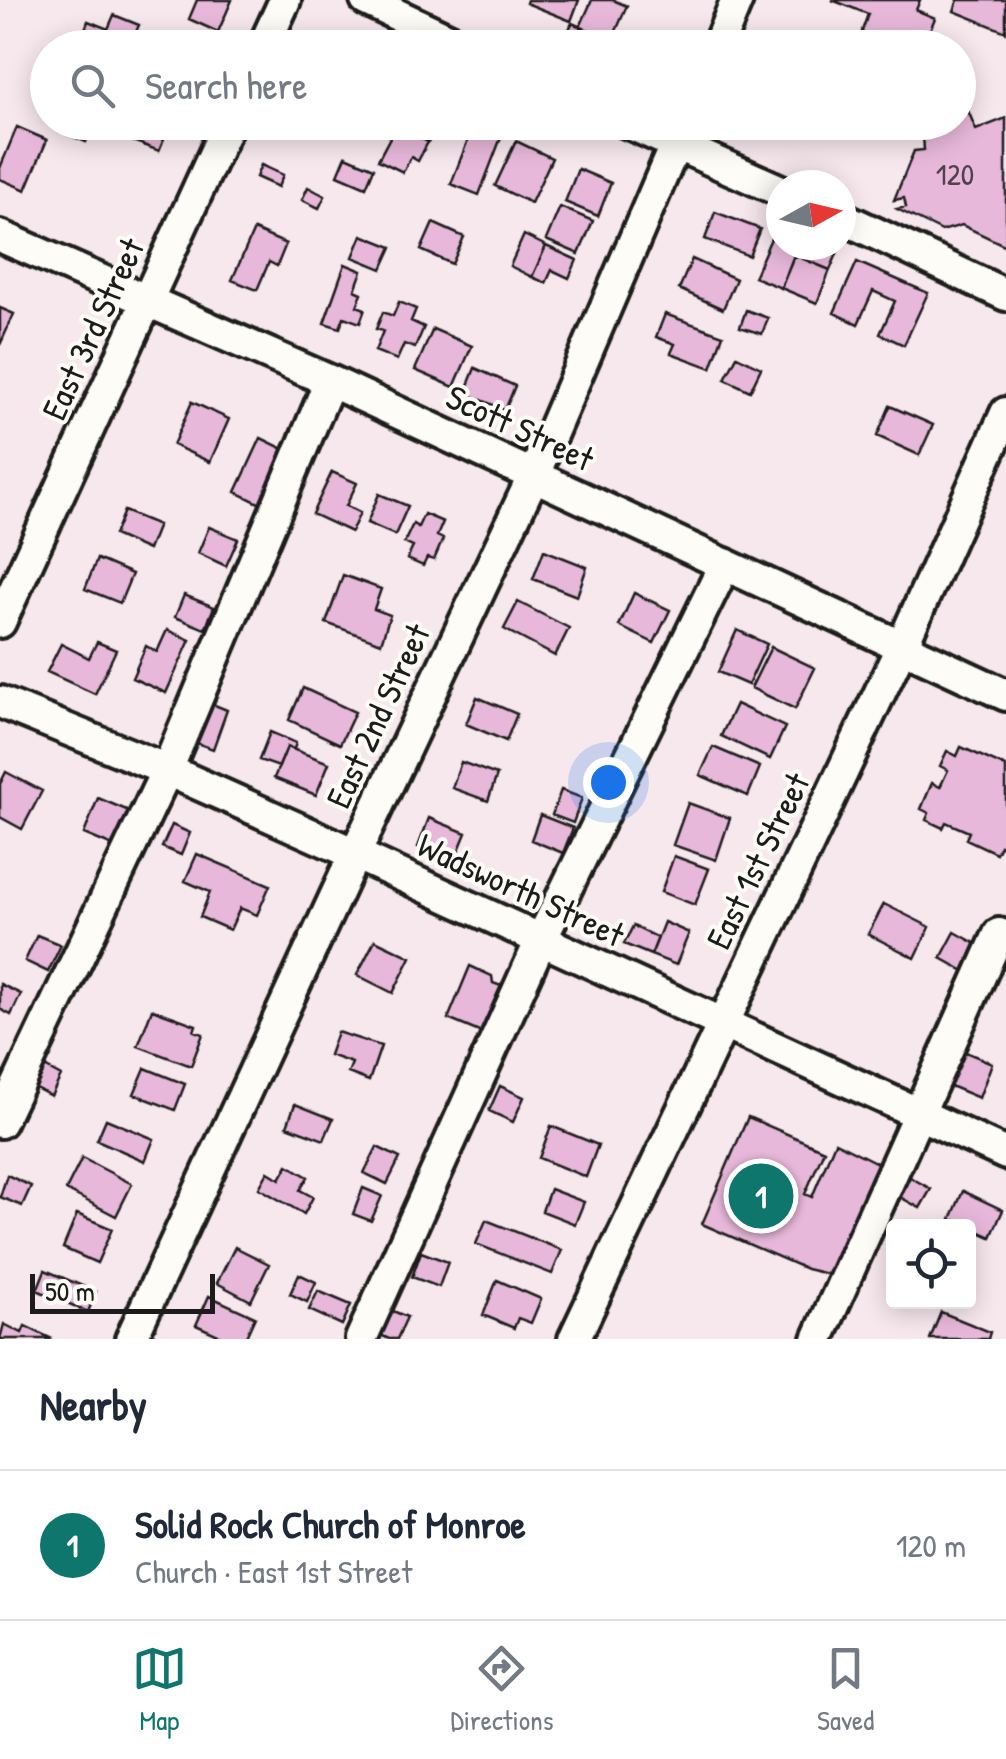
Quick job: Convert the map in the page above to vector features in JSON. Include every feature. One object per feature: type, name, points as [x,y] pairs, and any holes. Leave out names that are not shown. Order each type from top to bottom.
[{"type":"street","points":[[272,30],[285,0]]},
{"type":"street","points":[[366,0],[429,30]]},
{"type":"street","points":[[724,30],[737,0]]},
{"type":"street","name":"East 3rd Street","points":[[0,622],[221,140]]},
{"type":"street","name":"East 2nd Street","points":[[132,1339],[354,854],[533,476],[677,140]]},
{"type":"street","points":[[691,140],[766,182]]},
{"type":"street","points":[[856,224],[1006,295]]},
{"type":"street","name":"Scott Street","points":[[0,236],[330,381],[1006,695]]},
{"type":"street","points":[[0,1122],[167,770],[330,381]]},
{"type":"street","name":"East 1st Street","points":[[574,1339],[901,648],[1006,413]]},
{"type":"street","points":[[361,1339],[542,940],[725,564]]},
{"type":"street","name":"Wadsworth Street","points":[[0,702],[167,770],[354,854],[1006,1154]]},
{"type":"street","points":[[818,1339],[999,934]]},
{"type":"building","points":[[197,0],[232,0],[219,30],[189,19]]},
{"type":"building","points":[[579,0],[571,21],[526,3]]},
{"type":"building","points":[[592,0],[613,0],[627,6],[616,30],[580,27]]},
{"type":"building","points":[[832,0],[920,0],[916,10],[935,18],[930,30],[862,30],[868,14]]},
{"type":"building","points":[[958,0],[1006,0],[1006,32],[954,11]]},
{"type":"building","points":[[114,15],[139,25],[137,30],[85,30],[88,21],[108,29]]},
{"type":"building","points":[[572,23],[588,30],[569,30]]},
{"type":"building","points":[[1006,118],[1006,246],[962,225],[942,231],[897,209],[906,207],[904,198],[894,200],[914,151],[924,150],[923,140],[976,140],[976,130]]},
{"type":"building","points":[[17,127],[30,133],[30,140],[47,140],[26,190],[0,179],[0,168]]},
{"type":"building","points":[[130,140],[163,140],[159,151]]},
{"type":"building","points":[[389,140],[428,142],[418,161],[411,157],[403,172],[378,160]]},
{"type":"building","points":[[468,140],[500,140],[479,195],[451,184]]},
{"type":"building","points":[[516,141],[552,158],[531,203],[495,186]]},
{"type":"building","points":[[346,156],[374,168],[366,187],[338,175]]},
{"type":"building","points":[[261,165],[283,175],[278,187],[256,177]]},
{"type":"building","points":[[578,169],[611,183],[598,216],[565,202]]},
{"type":"building","points":[[308,187],[325,196],[319,208],[302,200]]},
{"type":"building","points":[[560,207],[593,221],[579,254],[546,240]]},
{"type":"building","points":[[715,212],[760,229],[749,256],[705,239]]},
{"type":"building","points":[[433,223],[464,237],[452,264],[421,250]]},
{"type":"building","points":[[254,230],[286,244],[277,266],[269,262],[257,290],[232,280]]},
{"type":"building","points":[[362,235],[392,247],[382,269],[353,257]]},
{"type":"building","points":[[524,235],[546,246],[532,277],[510,266]]},
{"type":"building","points":[[546,246],[577,260],[569,278],[552,270],[546,283],[532,277]]},
{"type":"building","points":[[766,250],[766,260],[793,260],[781,288],[754,277]]},
{"type":"building","points":[[692,259],[736,279],[723,309],[679,289]]},
{"type":"building","points":[[792,260],[806,260],[830,270],[817,303],[781,288]]},
{"type":"building","points":[[806,260],[834,260],[830,270]]},
{"type":"building","points":[[857,262],[928,293],[904,345],[880,334],[895,301],[873,291],[858,324],[834,313]]},
{"type":"building","points":[[345,264],[362,271],[355,290],[362,293],[357,306],[365,309],[360,323],[344,317],[340,328],[324,323]]},
{"type":"building","points":[[399,302],[416,309],[411,321],[424,327],[415,348],[404,344],[397,360],[375,351],[383,331],[376,329],[383,312],[393,316]]},
{"type":"building","points":[[0,308],[14,314],[0,345]]},
{"type":"building","points":[[746,310],[768,318],[762,334],[740,327]]},
{"type":"building","points":[[665,314],[723,335],[711,368],[671,353],[675,344],[656,337]]},
{"type":"building","points":[[433,329],[472,346],[454,387],[415,370]]},
{"type":"building","points":[[737,356],[761,368],[750,391],[725,379]]},
{"type":"building","points":[[475,368],[515,386],[505,410],[465,393]]},
{"type":"building","points":[[192,402],[229,419],[210,462],[173,445]]},
{"type":"building","points":[[890,406],[933,425],[919,455],[877,436]]},
{"type":"building","points":[[261,438],[292,453],[267,507],[236,492]]},
{"type":"building","points":[[332,472],[357,483],[346,506],[360,513],[351,532],[312,514]]},
{"type":"building","points":[[379,494],[408,506],[395,535],[367,523]]},
{"type":"building","points":[[124,511],[158,525],[148,550],[114,535]]},
{"type":"building","points":[[424,514],[443,522],[437,536],[443,539],[434,560],[427,558],[423,566],[407,559],[413,547],[404,543],[413,524],[418,527]]},
{"type":"building","points":[[209,527],[238,539],[226,566],[198,553]]},
{"type":"building","points":[[544,550],[587,567],[577,596],[533,579]]},
{"type":"building","points":[[97,559],[132,574],[120,603],[85,589]]},
{"type":"building","points":[[343,575],[381,589],[374,609],[390,615],[381,643],[326,623]]},
{"type":"building","points":[[634,593],[670,610],[654,643],[619,626]]},
{"type":"building","points":[[184,595],[214,607],[205,629],[175,617]]},
{"type":"building","points":[[518,602],[569,628],[555,656],[504,629]]},
{"type":"building","points":[[167,630],[190,640],[166,693],[132,678],[146,646],[157,652]]},
{"type":"building","points":[[737,630],[767,644],[748,685],[718,672]]},
{"type":"building","points":[[97,642],[116,650],[95,694],[47,672],[61,644],[89,658]]},
{"type":"building","points":[[771,647],[815,668],[795,709],[751,688]]},
{"type":"building","points":[[303,688],[355,712],[340,744],[289,720]]},
{"type":"building","points":[[477,697],[517,714],[506,741],[466,724]]},
{"type":"building","points":[[200,699],[227,710],[213,749],[185,739]]},
{"type":"building","points":[[736,704],[785,727],[770,759],[721,736]]},
{"type":"building","points":[[270,732],[296,743],[294,749],[287,747],[279,767],[259,760]]},
{"type":"building","points":[[287,747],[329,763],[316,795],[274,778]]},
{"type":"building","points":[[713,747],[760,767],[748,796],[700,775]]},
{"type":"building","points":[[961,747],[1006,767],[1006,848],[1000,845],[996,853],[966,839],[969,832],[946,822],[943,828],[926,820],[929,813],[921,809],[932,783],[940,787],[948,770],[940,766],[947,751],[957,756]]},
{"type":"building","points":[[461,762],[497,775],[488,801],[452,788]]},
{"type":"building","points":[[6,772],[42,791],[22,829],[0,817],[0,784]]},
{"type":"building","points":[[561,790],[582,798],[573,823],[552,815]]},
{"type":"building","points":[[98,798],[129,811],[115,847],[84,834]]},
{"type":"building","points":[[688,803],[730,818],[716,860],[673,845]]},
{"type":"building","points":[[540,815],[573,828],[563,853],[531,840]]},
{"type":"building","points":[[429,818],[466,833],[454,862],[418,847]]},
{"type":"building","points":[[172,825],[190,833],[181,855],[162,847]]},
{"type":"building","points":[[197,854],[270,885],[257,915],[240,908],[230,930],[200,917],[210,892],[185,881]]},
{"type":"building","points":[[674,856],[709,869],[695,905],[661,892]]},
{"type":"building","points":[[884,904],[930,927],[915,958],[868,934]]},
{"type":"building","points":[[664,922],[689,933],[676,965],[651,955]]},
{"type":"building","points":[[633,926],[658,938],[651,955],[624,944]]},
{"type":"building","points":[[955,932],[982,947],[968,973],[941,958]]},
{"type":"building","points":[[37,935],[61,945],[48,972],[25,961]]},
{"type":"building","points":[[375,940],[411,957],[393,993],[357,975]]},
{"type":"building","points":[[470,966],[492,976],[493,983],[504,987],[489,1036],[448,1019]]},
{"type":"building","points":[[0,984],[21,994],[11,1015],[0,1009]]},
{"type":"building","points":[[152,1009],[196,1025],[194,1031],[203,1034],[191,1066],[138,1046]]},
{"type":"building","points":[[337,1032],[381,1046],[369,1081],[348,1073],[352,1063],[329,1055]]},
{"type":"building","points":[[963,1051],[992,1063],[979,1098],[950,1086]]},
{"type":"building","points":[[41,1065],[61,1076],[51,1096],[30,1085]]},
{"type":"building","points":[[145,1068],[185,1084],[175,1110],[134,1094]]},
{"type":"building","points":[[500,1086],[524,1097],[513,1122],[489,1111]]},
{"type":"building","points":[[295,1104],[333,1119],[324,1140],[287,1126]]},
{"type":"building","points":[[748,1117],[824,1150],[805,1194],[812,1197],[835,1142],[887,1168],[840,1277],[806,1269],[702,1224]]},
{"type":"building","points":[[106,1119],[154,1139],[145,1161],[97,1140]]},
{"type":"building","points":[[551,1126],[598,1145],[586,1177],[539,1158]]},
{"type":"building","points":[[377,1147],[400,1158],[387,1184],[364,1173]]},
{"type":"building","points":[[82,1158],[132,1184],[116,1216],[66,1190]]},
{"type":"building","points":[[288,1165],[308,1177],[300,1190],[313,1197],[304,1214],[259,1188],[268,1172],[280,1179]]},
{"type":"building","points":[[7,1175],[31,1186],[22,1206],[0,1197]]},
{"type":"building","points":[[908,1176],[931,1189],[920,1208],[898,1196]]},
{"type":"building","points":[[363,1188],[382,1196],[371,1221],[353,1214]]},
{"type":"building","points":[[550,1189],[584,1202],[575,1224],[542,1211]]},
{"type":"building","points":[[963,1191],[1003,1210],[991,1237],[976,1230],[976,1219],[951,1219]]},
{"type":"building","points":[[77,1214],[112,1229],[97,1263],[63,1248]]},
{"type":"building","points":[[486,1220],[562,1250],[552,1274],[476,1244]]},
{"type":"building","points":[[235,1247],[269,1264],[251,1301],[217,1283]]},
{"type":"building","points":[[421,1252],[448,1262],[439,1287],[412,1277]]},
{"type":"building","points":[[45,1270],[96,1292],[88,1312],[37,1290]]},
{"type":"building","points":[[299,1274],[316,1282],[307,1302],[290,1294]]},
{"type":"building","points":[[497,1280],[541,1299],[531,1323],[518,1318],[514,1328],[483,1315]]},
{"type":"building","points":[[318,1291],[351,1305],[342,1325],[309,1310]]},
{"type":"building","points":[[209,1296],[255,1317],[245,1339],[227,1339],[196,1325]]},
{"type":"building","points":[[386,1308],[407,1317],[397,1339],[374,1332]]},
{"type":"building","points":[[941,1312],[990,1332],[988,1339],[930,1339]]},
{"type":"building","points":[[4,1324],[22,1333],[25,1326],[52,1339],[0,1339]]},
{"type":"place","name":"Solid Rock Church of Monroe","points":[[761,1196]]}]
